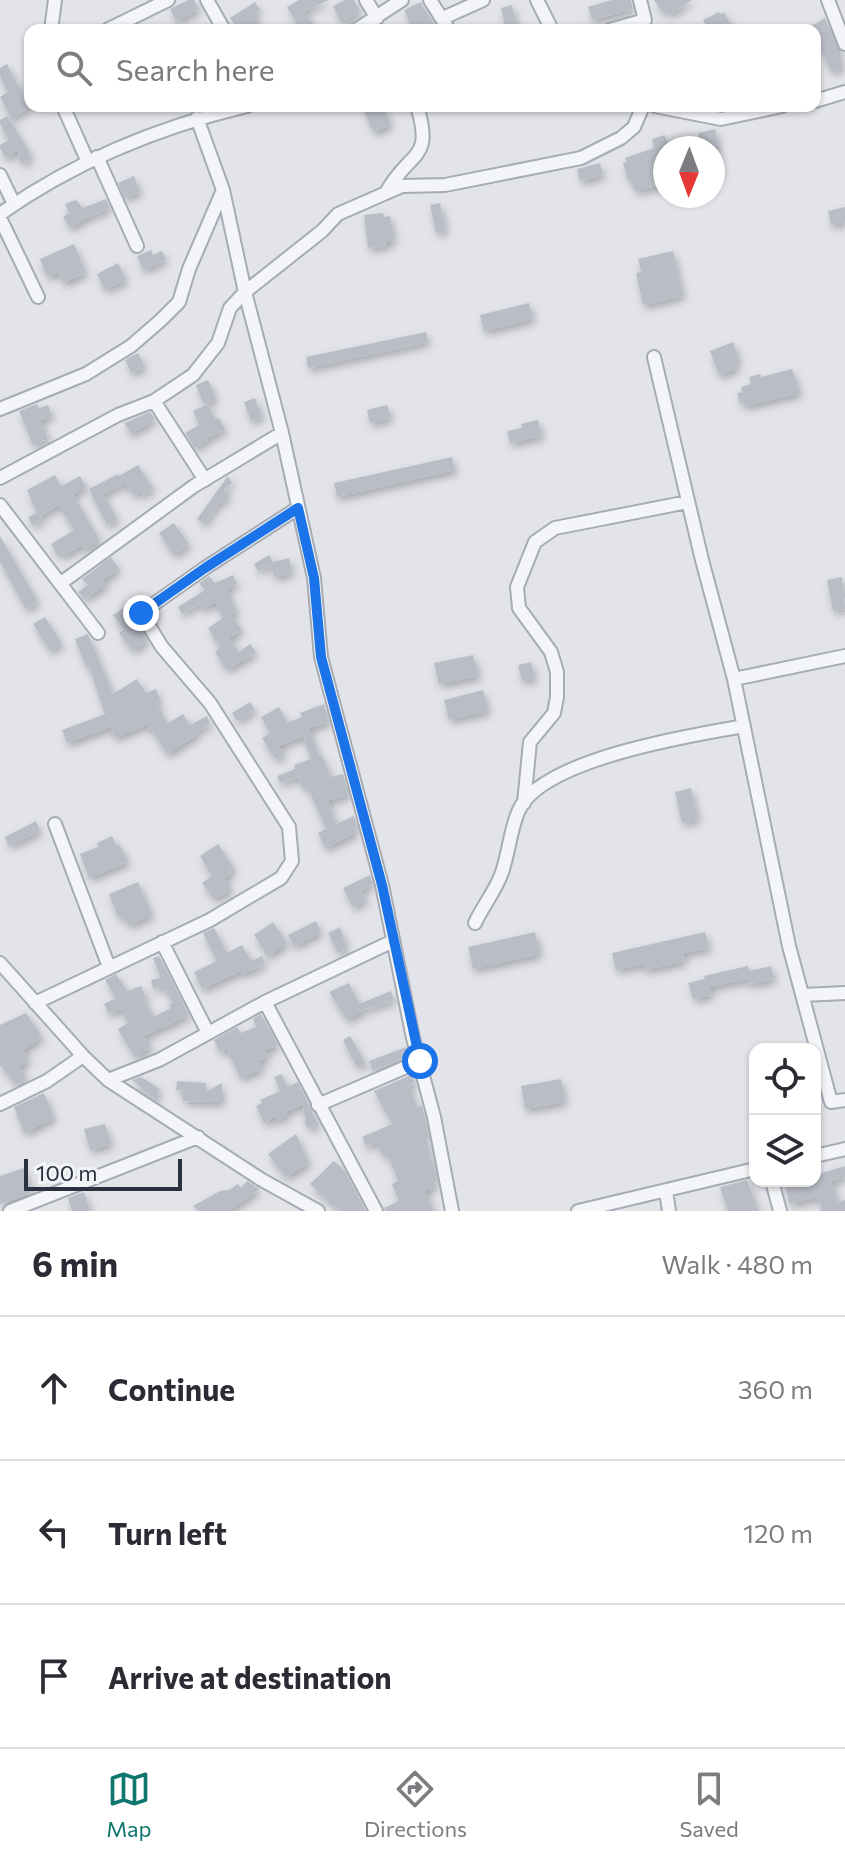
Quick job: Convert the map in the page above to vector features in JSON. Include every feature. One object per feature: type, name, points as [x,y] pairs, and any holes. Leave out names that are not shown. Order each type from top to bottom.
[{"type":"street","points":[[52,24],[55,0]]},
{"type":"street","points":[[119,24],[168,0]]},
{"type":"street","points":[[207,0],[221,24]]},
{"type":"street","points":[[366,0],[377,18]]},
{"type":"street","points":[[366,24],[402,0]]},
{"type":"street","points":[[430,0],[446,24],[483,0]]},
{"type":"street","points":[[537,0],[549,24]]},
{"type":"street","points":[[640,0],[646,24]]},
{"type":"street","points":[[828,0],[845,44]]},
{"type":"street","points":[[821,99],[845,92]]},
{"type":"street","points":[[66,112],[137,246]]},
{"type":"street","points":[[38,297],[0,216],[14,204],[93,159],[220,112]]},
{"type":"street","points":[[387,191],[398,171],[418,156],[425,142],[419,112]]},
{"type":"street","points":[[0,478],[118,415],[154,401],[193,375],[218,343],[230,308],[338,214],[402,186],[445,185],[581,158],[621,138],[634,127],[640,112]]},
{"type":"street","points":[[688,112],[721,119],[754,112]]},
{"type":"street","points":[[197,118],[223,190],[245,292],[282,433],[314,578],[321,657],[382,885],[452,1211]]},
{"type":"street","points":[[0,175],[14,204]]},
{"type":"street","points":[[0,409],[86,374],[131,346],[161,320],[179,302],[189,269],[223,190]]},
{"type":"street","points":[[654,357],[734,679],[789,946],[831,1102],[845,1100]]},
{"type":"street","points":[[154,401],[205,480]]},
{"type":"street","points":[[61,583],[205,480],[282,433]]},
{"type":"street","points":[[524,803],[530,742],[554,713],[557,697],[557,672],[551,652],[519,608],[517,587],[535,542],[555,528],[688,502]]},
{"type":"street","points":[[0,505],[98,633]]},
{"type":"street","points":[[35,1003],[210,920],[281,878],[292,861],[289,827],[210,703],[162,647],[141,613],[298,508]]},
{"type":"street","points":[[734,679],[845,656]]},
{"type":"street","points":[[475,923],[500,878],[519,810],[532,792],[593,761],[651,744],[744,726]]},
{"type":"street","points":[[55,824],[109,967]]},
{"type":"street","points":[[108,1080],[159,1060],[265,1002],[393,941]]},
{"type":"street","points":[[162,942],[208,1033]]},
{"type":"street","points":[[0,963],[108,1080],[262,1180],[318,1211]]},
{"type":"street","points":[[803,995],[845,993]]},
{"type":"street","points":[[265,1002],[376,1211]]},
{"type":"street","points":[[0,1104],[47,1081],[83,1056]]},
{"type":"street","points":[[318,1105],[420,1061]]},
{"type":"street","points":[[10,1211],[45,1204],[198,1137]]},
{"type":"street","points":[[821,1155],[845,1149]]},
{"type":"street","points":[[578,1211],[749,1170]]},
{"type":"street","points":[[774,1187],[780,1211]]},
{"type":"street","points":[[666,1191],[669,1211]]},
{"type":"building","points":[[194,0],[199,9],[176,21],[170,9]]},
{"type":"building","points":[[299,0],[329,0],[304,11],[313,24],[297,24],[287,7]]},
{"type":"building","points":[[345,0],[354,0],[360,12],[341,22],[333,6]]},
{"type":"building","points":[[612,0],[631,0],[633,9],[592,20],[588,7]]},
{"type":"building","points":[[654,0],[692,0],[670,14],[667,9],[662,12]]},
{"type":"building","points":[[255,2],[260,10],[253,14],[258,24],[234,24],[230,18]]},
{"type":"building","points":[[421,2],[434,24],[410,24],[404,10]]},
{"type":"building","points":[[512,5],[517,24],[505,24],[501,8]]},
{"type":"building","points":[[724,12],[730,24],[705,24],[703,20]]},
{"type":"building","points":[[825,18],[841,52],[837,54],[843,66],[832,72],[821,51],[821,24],[814,24]]},
{"type":"building","points":[[7,64],[24,97],[24,111],[11,118],[0,97],[8,92],[0,76],[0,68]]},
{"type":"building","points":[[365,112],[386,112],[391,125],[373,132]]},
{"type":"building","points":[[7,116],[29,151],[30,161],[20,162],[18,150],[6,158],[0,148],[9,140],[0,124],[0,120]]},
{"type":"building","points":[[715,129],[716,136],[699,136],[698,133]]},
{"type":"building","points":[[653,148],[653,187],[635,191],[632,180],[628,181],[623,163],[627,162],[625,158]]},
{"type":"building","points":[[600,163],[603,175],[580,181],[577,169]]},
{"type":"building","points":[[134,176],[140,192],[125,198],[118,183]]},
{"type":"building","points":[[106,199],[110,208],[70,228],[63,217],[69,213],[65,204],[76,200],[83,208]]},
{"type":"building","points":[[440,203],[446,231],[436,233],[430,205]]},
{"type":"building","points":[[845,207],[845,222],[831,225],[828,211]]},
{"type":"building","points":[[383,213],[384,217],[390,216],[394,241],[387,242],[387,246],[368,248],[364,215]]},
{"type":"building","points":[[74,244],[86,273],[63,283],[59,272],[47,277],[40,259]]},
{"type":"building","points":[[151,250],[153,255],[162,251],[166,260],[143,270],[137,256]]},
{"type":"building","points":[[673,251],[683,296],[643,305],[636,273],[641,272],[638,259]]},
{"type":"building","points":[[118,263],[126,280],[105,290],[97,274]]},
{"type":"building","points":[[529,303],[533,319],[484,331],[480,315]]},
{"type":"building","points":[[426,332],[428,342],[308,368],[306,357]]},
{"type":"building","points":[[733,342],[739,359],[735,360],[738,368],[719,375],[710,351]]},
{"type":"building","points":[[138,353],[145,367],[131,373],[125,360]]},
{"type":"building","points":[[792,369],[800,393],[745,406],[744,402],[740,403],[737,393],[742,392],[741,387],[751,384],[749,377]]},
{"type":"building","points":[[208,380],[216,399],[203,403],[196,385]]},
{"type":"building","points":[[255,398],[262,417],[251,421],[244,402]]},
{"type":"building","points":[[37,404],[39,408],[48,405],[52,416],[40,420],[48,439],[33,445],[19,411]]},
{"type":"building","points":[[208,404],[215,420],[219,418],[225,430],[207,438],[195,448],[185,433],[199,425],[193,411]]},
{"type":"building","points":[[387,405],[391,418],[370,423],[367,410]]},
{"type":"building","points":[[150,412],[155,419],[131,434],[124,423]]},
{"type":"building","points":[[538,420],[542,436],[510,443],[507,431]]},
{"type":"building","points":[[452,457],[455,470],[337,497],[334,483]]},
{"type":"building","points":[[138,465],[153,488],[143,495],[141,491],[134,495],[125,483],[103,494],[117,519],[107,525],[89,489]]},
{"type":"building","points":[[55,475],[61,486],[80,476],[86,487],[73,494],[100,541],[85,549],[82,545],[64,556],[62,552],[57,555],[51,544],[74,530],[59,505],[40,516],[42,520],[32,525],[28,517],[37,513],[27,490]]},
{"type":"building","points":[[228,476],[232,483],[224,489],[229,496],[217,505],[204,524],[197,519]]},
{"type":"building","points":[[174,523],[189,544],[174,555],[159,533]]},
{"type":"building","points":[[0,536],[38,602],[26,609],[0,562]]},
{"type":"building","points":[[269,555],[273,562],[289,558],[292,573],[274,577],[271,564],[258,571],[254,564]]},
{"type":"building","points":[[111,557],[119,569],[103,580],[106,585],[84,599],[78,592],[88,585],[82,579]]},
{"type":"building","points":[[233,575],[237,584],[226,589],[237,611],[231,615],[242,630],[229,638],[239,652],[250,644],[256,652],[227,670],[215,652],[220,647],[208,628],[223,618],[215,602],[203,609],[199,603],[182,614],[178,607],[205,590],[199,583],[209,576],[215,583]]},
{"type":"building","points":[[842,577],[845,609],[833,611],[827,580]]},
{"type":"building","points":[[128,605],[147,640],[133,651],[119,633],[124,630],[113,615]]},
{"type":"building","points":[[45,617],[62,644],[50,651],[33,624]]},
{"type":"building","points":[[88,634],[113,694],[137,679],[146,693],[156,689],[160,699],[156,701],[167,724],[183,714],[190,725],[207,716],[210,724],[167,754],[146,725],[114,738],[111,727],[67,743],[62,730],[105,714],[89,666],[86,667],[75,639]]},
{"type":"building","points":[[473,655],[479,676],[439,684],[434,663]]},
{"type":"building","points":[[531,662],[535,678],[522,681],[518,665]]},
{"type":"building","points":[[483,690],[488,711],[449,720],[444,700]]},
{"type":"building","points":[[250,702],[255,710],[237,721],[232,713]]},
{"type":"building","points":[[324,704],[329,722],[309,728],[331,777],[343,774],[349,795],[328,800],[336,824],[354,816],[357,825],[353,827],[356,833],[325,848],[318,833],[326,829],[307,786],[302,788],[298,777],[280,783],[277,776],[311,759],[303,736],[279,746],[284,755],[275,759],[262,738],[270,733],[261,717],[279,707],[287,723],[302,717],[300,713]]},
{"type":"building","points":[[691,788],[698,819],[682,823],[675,792]]},
{"type":"building","points":[[36,821],[40,831],[9,846],[5,837]]},
{"type":"building","points":[[112,836],[128,862],[89,878],[80,854],[98,847],[97,843]]},
{"type":"building","points":[[218,844],[234,868],[224,878],[231,890],[214,899],[202,883],[212,876],[200,856]]},
{"type":"building","points":[[370,875],[373,884],[361,890],[366,900],[353,907],[343,888]]},
{"type":"building","points":[[138,882],[152,915],[128,925],[124,915],[118,917],[109,894]]},
{"type":"building","points":[[316,921],[321,932],[294,946],[288,935]]},
{"type":"building","points":[[273,922],[287,943],[268,956],[254,935]]},
{"type":"building","points":[[340,927],[347,949],[338,953],[328,933]]},
{"type":"building","points":[[214,928],[227,953],[242,945],[251,961],[262,956],[265,964],[202,989],[194,972],[217,961],[203,933]]},
{"type":"building","points":[[535,932],[540,954],[473,969],[468,947]]},
{"type":"building","points":[[705,932],[709,948],[683,953],[685,961],[645,970],[643,964],[616,970],[612,953]]},
{"type":"building","points":[[159,956],[189,1015],[144,1036],[151,1048],[134,1056],[118,1029],[128,1023],[120,1008],[109,1014],[104,1004],[116,998],[105,980],[116,974],[127,991],[141,986],[153,1017],[171,1008],[169,1005],[173,1003],[163,985],[153,989],[151,980],[161,978],[153,958]]},
{"type":"building","points":[[748,966],[749,971],[771,966],[774,979],[749,984],[748,979],[709,987],[712,995],[693,999],[688,983]]},
{"type":"building","points":[[349,983],[359,1004],[391,991],[394,1000],[365,1009],[347,1020],[329,992]]},
{"type":"building","points":[[26,1013],[42,1037],[23,1050],[29,1061],[19,1066],[26,1078],[17,1085],[0,1065],[0,1025]]},
{"type":"building","points":[[261,1014],[278,1045],[265,1050],[268,1057],[259,1061],[262,1069],[240,1078],[227,1049],[220,1052],[214,1040],[237,1027],[241,1033],[256,1027],[253,1019]]},
{"type":"building","points":[[350,1036],[365,1063],[357,1067],[343,1040]]},
{"type":"building","points":[[406,1047],[409,1056],[373,1071],[369,1061]]},
{"type":"building","points":[[282,1074],[287,1087],[298,1082],[319,1126],[306,1127],[303,1104],[286,1112],[287,1116],[277,1121],[275,1117],[264,1123],[256,1106],[262,1103],[260,1100],[280,1091],[274,1077]]},
{"type":"building","points":[[411,1075],[415,1082],[409,1085],[417,1108],[422,1106],[428,1131],[424,1132],[436,1176],[432,1177],[436,1186],[425,1191],[434,1211],[385,1211],[384,1208],[399,1201],[392,1184],[398,1181],[387,1153],[382,1155],[377,1142],[366,1146],[362,1137],[392,1124],[374,1091]]},
{"type":"building","points":[[141,1077],[160,1089],[156,1100],[132,1080]]},
{"type":"building","points":[[561,1079],[565,1102],[525,1109],[521,1086]]},
{"type":"building","points":[[177,1081],[206,1083],[206,1092],[222,1083],[222,1102],[183,1101],[183,1090],[176,1090]]},
{"type":"building","points":[[44,1093],[54,1118],[24,1133],[14,1107]]},
{"type":"building","points":[[105,1124],[111,1144],[90,1150],[84,1129]]},
{"type":"building","points":[[296,1134],[309,1163],[286,1177],[268,1154]]},
{"type":"building","points":[[334,1161],[345,1171],[366,1211],[340,1211],[310,1184]]},
{"type":"building","points":[[845,1166],[845,1177],[831,1181],[838,1202],[845,1200],[845,1211],[818,1211],[822,1209],[818,1197],[790,1204],[786,1187],[821,1187],[821,1173]]},
{"type":"building","points":[[24,1168],[32,1192],[0,1204],[0,1176]]},
{"type":"building","points":[[747,1180],[758,1211],[728,1211],[720,1187]]},
{"type":"building","points":[[247,1181],[259,1189],[229,1211],[198,1211],[193,1206],[238,1184],[241,1188]]},
{"type":"building","points":[[84,1192],[90,1211],[72,1211],[68,1198]]},
{"type":"route","points":[[141,613],[298,508],[314,578],[321,657],[382,885],[420,1061]]}]
